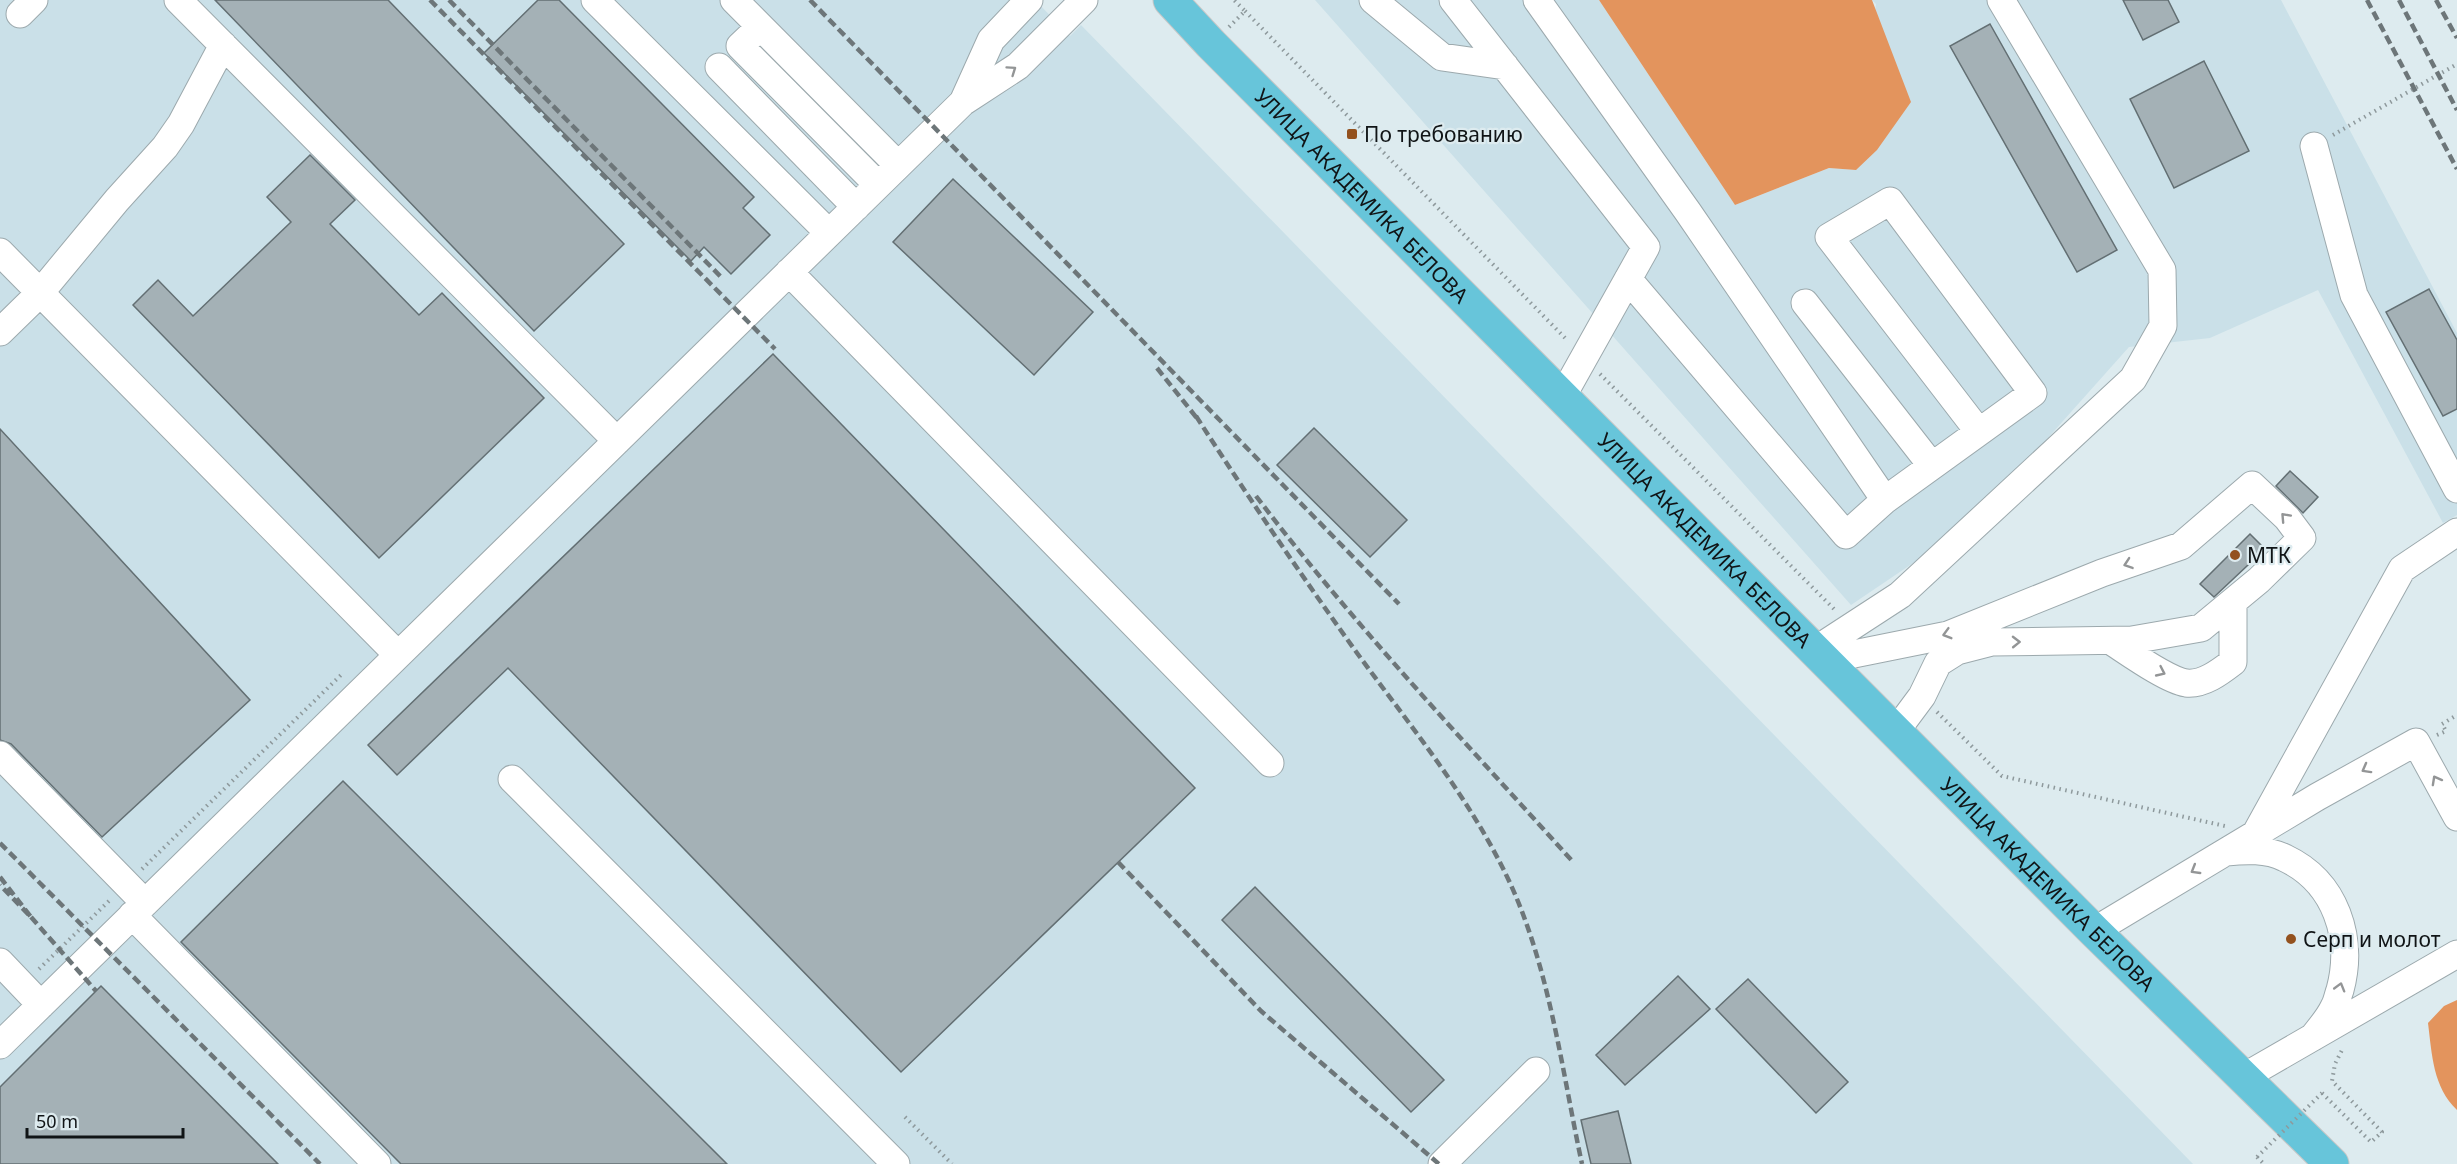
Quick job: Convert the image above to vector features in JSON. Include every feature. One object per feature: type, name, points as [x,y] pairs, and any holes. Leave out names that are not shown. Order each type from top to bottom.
[{"type":"main road","name":"УЛИЦА АКАДЕМИКА БЕЛОВА","points":[[1170,0],[1211,44],[2094,931],[2242,1078],[2295,1127]]},
{"type":"main road","points":[[2295,1127],[2316,1164]]},
{"type":"main road","points":[[2295,1127],[2332,1164]]},
{"type":"main road","points":[[2295,1127],[2347,1164]]},
{"type":"lane","points":[[178,0],[617,441]]},
{"type":"lane","points":[[734,0],[898,165]]},
{"type":"lane","points":[[963,102],[991,40],[1029,0]]},
{"type":"lane","points":[[0,1045],[963,102],[1018,66],[1084,0]]},
{"type":"lane","points":[[1373,0],[1442,57],[1505,66]]},
{"type":"lane","points":[[1453,0],[1646,247],[1562,397]]},
{"type":"lane","points":[[1537,0],[1681,203],[1885,501]]},
{"type":"lane","points":[[1819,655],[1851,626],[1900,595],[2133,379],[2163,327],[2162,270],[2001,0]]},
{"type":"lane","points":[[601,2],[690,95],[829,233]]},
{"type":"lane","points":[[690,95],[760,27]]},
{"type":"lane","points":[[0,332],[40,293],[117,200],[165,147],[181,124],[223,45]]},
{"type":"lane","points":[[740,46],[878,185]]},
{"type":"lane","points":[[719,67],[856,207]]},
{"type":"lane","points":[[2314,146],[2354,295],[2457,489]]},
{"type":"lane","points":[[1628,279],[1846,535],[1885,501],[2033,393],[1890,201],[1829,237],[1979,432]]},
{"type":"lane","points":[[0,252],[398,655]]},
{"type":"lane","points":[[789,272],[1270,763]]},
{"type":"lane","points":[[1805,303],[1932,466]]},
{"type":"lane","points":[[1819,655],[1948,635],[2102,573],[2181,546],[2252,485],[2287,518],[2302,538],[2233,602],[2201,628],[2111,641],[1992,642],[1957,651],[1938,663],[1922,696],[1896,731]]},
{"type":"lane","points":[[2256,833],[2402,569],[2457,532]]},
{"type":"lane","points":[[2111,641],[2154,669],[2186,683],[2212,678],[2233,662],[2233,602]]},
{"type":"lane","points":[[2094,931],[2256,833],[2416,742],[2457,817]]},
{"type":"lane","points":[[0,755],[127,884],[139,909],[376,1164]]},
{"type":"lane","points":[[512,779],[896,1164]]},
{"type":"lane","points":[[2225,852],[2250,849],[2284,857],[2311,873],[2331,900],[2344,933],[2345,970],[2335,1007],[2313,1037]]},
{"type":"lane","points":[[2242,1078],[2457,954]]},
{"type":"lane","points":[[0,962],[41,1005]]},
{"type":"lane","points":[[1442,1164],[1536,1071]]},
{"type":"path","points":[[1234,0],[1584,358],[1851,626]]},
{"type":"path","points":[[1211,44],[1245,11]]},
{"type":"path","points":[[2314,146],[2457,64]]},
{"type":"path","points":[[22,986],[346,670]]},
{"type":"path","points":[[1922,696],[2002,776],[2256,833]]},
{"type":"path","points":[[2264,1164],[2257,1157],[2322,1093],[2371,1143],[2382,1132],[2332,1081],[2335,1064],[2347,1044]]},
{"type":"path","points":[[905,1117],[952,1164]]},
{"type":"shaded area","points":[[0,0],[1035,0],[1070,36],[1081,25],[2193,1164],[0,1164]]},
{"type":"shaded area","points":[[1315,0],[1599,0],[1735,205],[1829,168],[1856,170],[1876,4],[1872,0],[2281,0],[2457,333],[2457,515],[2443,523],[2318,290],[2210,338],[2129,347],[2006,485],[1922,557],[1851,605]]},
{"type":"shaded area","points":[[1599,0],[1872,0],[1911,102],[1877,150],[1856,170],[1829,168],[1735,205]]},
{"type":"shaded area","points":[[2457,1000],[2457,1110],[2438,1081],[2428,1023],[2444,1006]]},
{"type":"building","points":[[215,0],[388,0],[624,244],[534,331]]},
{"type":"building","points":[[538,0],[559,0],[754,197],[743,208],[770,235],[731,274],[704,247],[691,261],[484,53]]},
{"type":"building","points":[[2123,0],[2168,0],[2179,22],[2143,40]]},
{"type":"building","points":[[1990,24],[2117,250],[2077,272],[1950,46]]},
{"type":"building","points":[[2204,61],[2249,151],[2174,188],[2130,99]]},
{"type":"building","points":[[310,155],[355,200],[330,224],[419,315],[442,293],[544,398],[379,558],[133,305],[158,280],[193,316],[291,222],[267,197]]},
{"type":"building","points":[[953,179],[1093,312],[1034,375],[893,242]]},
{"type":"building","points":[[2429,289],[2457,340],[2457,409],[2443,416],[2386,312]]},
{"type":"building","points":[[773,354],[1195,788],[901,1072],[508,668],[397,775],[368,745]]},
{"type":"building","points":[[1314,428],[1407,520],[1370,557],[1277,465]]},
{"type":"building","points":[[0,429],[250,700],[102,837],[11,744],[0,740]]},
{"type":"building","points":[[2290,471],[2318,497],[2303,513],[2276,486]]},
{"type":"building","points":[[2250,534],[2265,549],[2214,597],[2200,584]]},
{"type":"building","points":[[343,781],[727,1164],[401,1164],[181,942]]},
{"type":"building","points":[[1255,887],[1444,1080],[1411,1112],[1222,920]]},
{"type":"building","points":[[1678,976],[1710,1009],[1625,1085],[1596,1055]]},
{"type":"building","points":[[1748,979],[1848,1082],[1816,1113],[1716,1009]]},
{"type":"building","points":[[101,986],[278,1164],[0,1164],[0,1087]]},
{"type":"building","points":[[1618,1111],[1631,1164],[1591,1164],[1581,1120]]},
{"type":"railway","points":[[430,0],[775,349]]},
{"type":"railway","points":[[449,0],[723,279]]},
{"type":"railway","points":[[810,0],[1399,604]]},
{"type":"railway","points":[[2367,0],[2457,169]]},
{"type":"railway","points":[[2399,0],[2457,110]]},
{"type":"railway","points":[[2436,0],[2457,38]]},
{"type":"railway","points":[[1157,368],[1200,422]]},
{"type":"railway","points":[[1196,416],[1357,653],[1459,793],[1510,883],[1524,916],[1554,1021],[1582,1164]]},
{"type":"railway","points":[[1256,496],[1371,637],[1574,863]]},
{"type":"railway","points":[[0,843],[320,1164]]},
{"type":"railway","points":[[1118,862],[1261,1011],[1439,1164]]},
{"type":"railway","points":[[0,877],[31,917],[0,885]]},
{"type":"railway","points":[[31,917],[96,991]]},
{"type":"place","name":"По требованию","points":[[1352,134]]},
{"type":"place","name":"МТК","points":[[2235,555]]},
{"type":"place","name":"Серп и молот","points":[[2291,939]]}]
